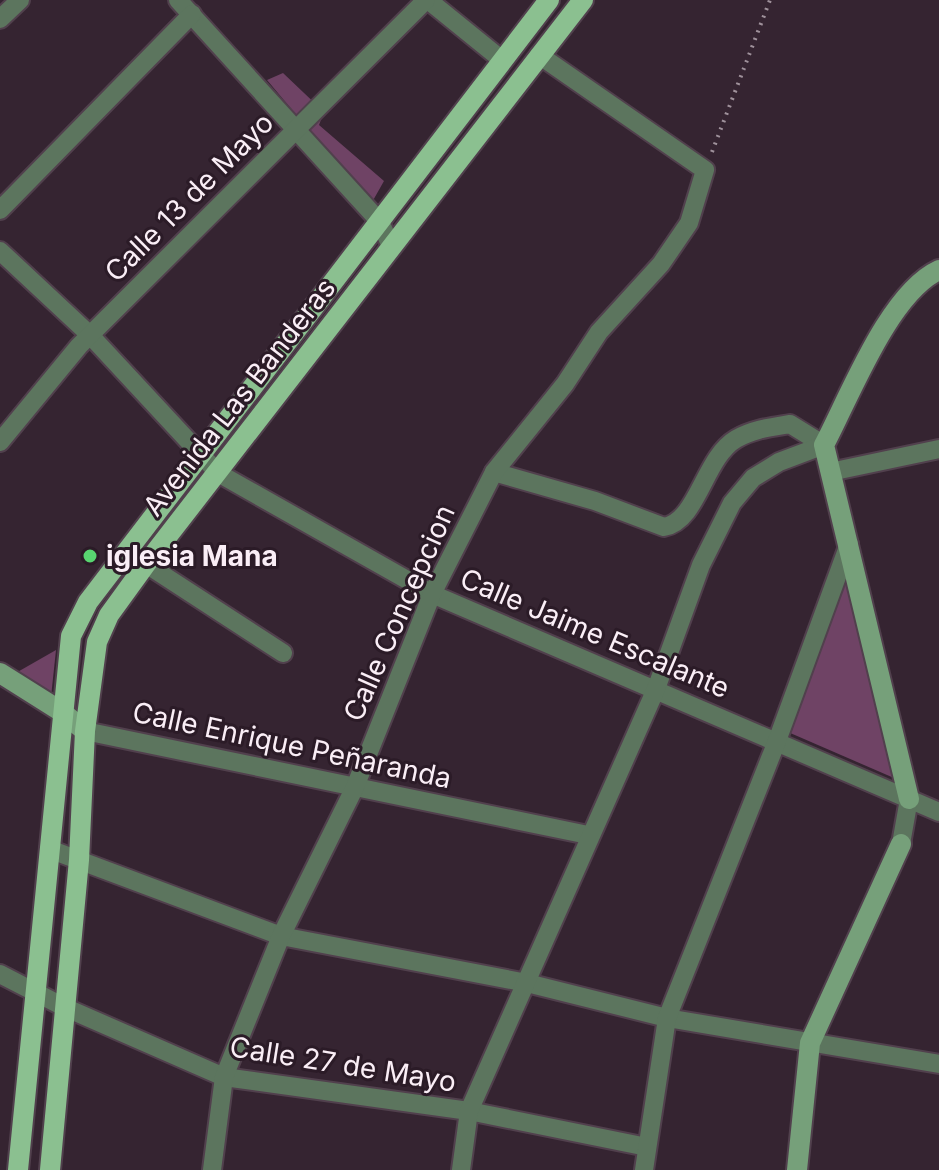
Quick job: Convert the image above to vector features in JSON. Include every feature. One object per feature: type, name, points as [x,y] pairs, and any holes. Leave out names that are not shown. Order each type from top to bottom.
[{"type":"main road","name":"Avenida Las Banderas","points":[[18,1170],[71,636],[88,602],[549,0]]},
{"type":"main road","name":"Avenida Las Banderas","points":[[50,1170],[79,860],[85,731],[97,642],[109,615],[583,0]]},
{"type":"street","points":[[0,19],[20,0]]},
{"type":"street","points":[[178,0],[380,222],[391,246]]},
{"type":"street","points":[[427,0],[502,60]]},
{"type":"street","name":"Calle 13 de Mayo","points":[[0,442],[90,335],[427,0]]},
{"type":"street","points":[[0,210],[192,14]]},
{"type":"street","points":[[539,55],[705,170]]},
{"type":"street","name":"Calle Concepcion","points":[[212,1170],[224,1077],[281,936],[355,787],[432,594],[494,472],[565,384],[599,332],[661,264],[689,223],[705,170]]},
{"type":"street","name":"Calle Jaime Escalante","points":[[0,251],[90,335],[218,473],[432,594],[939,812]]},
{"type":"street","points":[[797,1170],[810,1043],[901,844],[909,799],[824,445],[894,311],[915,283],[939,270]]},
{"type":"street","points":[[494,472],[595,501],[664,527],[672,525],[687,512],[713,461],[735,440],[759,429],[790,424],[824,445]]},
{"type":"street","points":[[461,1170],[469,1111],[527,983],[588,835],[656,689],[701,565],[732,503],[753,478],[779,462],[824,445]]},
{"type":"street","points":[[830,472],[939,449]]},
{"type":"street","points":[[644,1170],[667,1018],[777,741],[849,544]]},
{"type":"street","points":[[146,564],[283,653]]},
{"type":"street","name":"Calle Enrique Peñaranda","points":[[0,673],[62,712],[85,731],[588,835]]},
{"type":"street","points":[[49,849],[281,936],[527,983],[667,1018],[939,1064]]},
{"type":"street","name":"Calle 27 de Mayo","points":[[0,974],[64,1007],[224,1077],[469,1111],[647,1147]]},
{"type":"path","points":[[705,170],[770,0]]},
{"type":"shaded area","points":[[283,73],[324,112],[319,125],[384,181],[371,204],[267,80]]},
{"type":"shaded area","points":[[840,560],[894,778],[781,729]]},
{"type":"shaded area","points":[[56,650],[51,697],[14,674]]},
{"type":"place","name":"iglesia Mana","points":[[90,556]]}]
